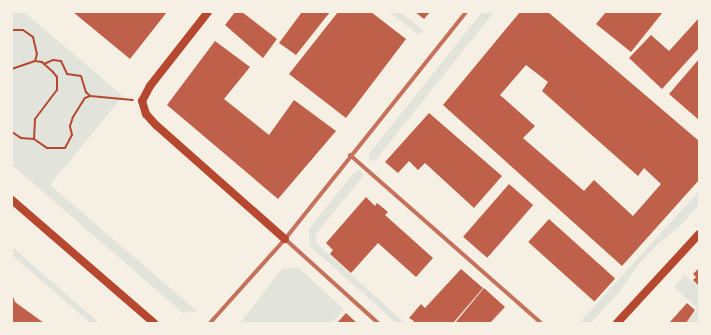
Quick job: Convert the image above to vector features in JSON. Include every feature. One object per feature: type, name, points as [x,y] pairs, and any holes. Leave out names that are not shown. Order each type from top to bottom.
[{"type":"main road","points":[[208,12],[150,86],[142,101],[146,114],[156,125],[285,239]]},
{"type":"main road","points":[[12,200],[154,323]]},
{"type":"main road","points":[[617,323],[699,234]]},
{"type":"street","points":[[210,323],[285,239],[350,155],[466,12]]},
{"type":"street","points":[[350,155],[541,323]]},
{"type":"street","points":[[285,239],[378,323]]},
{"type":"path","points":[[12,30],[23,30],[33,37],[36,44],[35,61]]},
{"type":"path","points":[[44,64],[53,60],[61,61],[67,74],[81,76],[86,92],[90,96]]},
{"type":"path","points":[[12,69],[35,61],[44,64],[57,77],[57,90],[35,120],[34,139]]},
{"type":"path","points":[[12,132],[21,138],[34,139],[47,148],[65,148],[72,135],[70,126],[73,117],[85,98],[90,96],[142,101]]},
{"type":"shaded area","points":[[12,12],[24,12],[123,96],[50,185],[197,311],[183,313],[12,165]]},
{"type":"shaded area","points":[[389,12],[400,12],[423,30],[419,35]]},
{"type":"shaded area","points":[[482,12],[494,12],[374,162],[369,158],[369,154]]},
{"type":"shaded area","points":[[360,170],[364,175],[315,235],[317,244],[405,323],[396,323],[310,246],[309,229],[355,171]]},
{"type":"shaded area","points":[[699,191],[699,205],[681,225],[658,244],[637,266],[620,291],[591,323],[579,323]]},
{"type":"shaded area","points":[[12,247],[99,322],[90,323],[12,255]]},
{"type":"shaded area","points":[[299,268],[344,309],[332,323],[240,323],[282,269]]},
{"type":"shaded area","points":[[685,275],[699,287],[699,323],[686,322],[698,309],[674,287]]},
{"type":"building","points":[[73,12],[167,12],[130,59]]},
{"type":"building","points":[[235,12],[242,12],[277,39],[263,58],[225,25]]},
{"type":"building","points":[[302,12],[330,12],[296,55],[279,43]]},
{"type":"building","points":[[338,12],[371,12],[406,39],[346,118],[289,74]]},
{"type":"building","points":[[415,12],[430,12],[424,19]]},
{"type":"building","points":[[520,12],[548,12],[699,141],[699,180],[622,266],[443,105]],"holes":[[[526,65],[548,82],[542,91],[638,176],[644,168],[661,184],[633,216],[594,180],[584,191],[523,138],[535,126],[500,95]]]},
{"type":"building","points":[[606,12],[663,12],[631,52],[596,24]]},
{"type":"building","points":[[699,18],[699,48],[662,89],[629,58],[651,35],[669,51]]},
{"type":"building","points":[[215,41],[250,67],[224,99],[269,135],[294,100],[336,131],[278,199],[167,105]]},
{"type":"building","points":[[699,59],[699,120],[669,94]]},
{"type":"building","points":[[429,113],[502,176],[474,208],[425,163],[418,170],[409,161],[398,173],[385,162]]},
{"type":"building","points":[[509,184],[533,205],[487,258],[463,237]]},
{"type":"building","points":[[366,197],[375,206],[377,203],[388,212],[385,215],[433,258],[416,277],[378,243],[351,273],[330,254],[333,250],[326,243]]},
{"type":"building","points":[[549,219],[615,279],[594,302],[528,242]]},
{"type":"building","points":[[699,268],[699,286],[693,280],[696,277],[693,274]]},
{"type":"building","points":[[461,269],[483,288],[453,323],[412,323],[414,321],[409,318],[421,304],[425,308]]},
{"type":"building","points":[[484,288],[505,307],[490,323],[455,323]]},
{"type":"building","points":[[12,294],[15,302],[44,323],[12,323]]},
{"type":"building","points":[[687,303],[695,310],[686,323],[669,323]]},
{"type":"building","points":[[346,313],[357,323],[337,323]]}]
